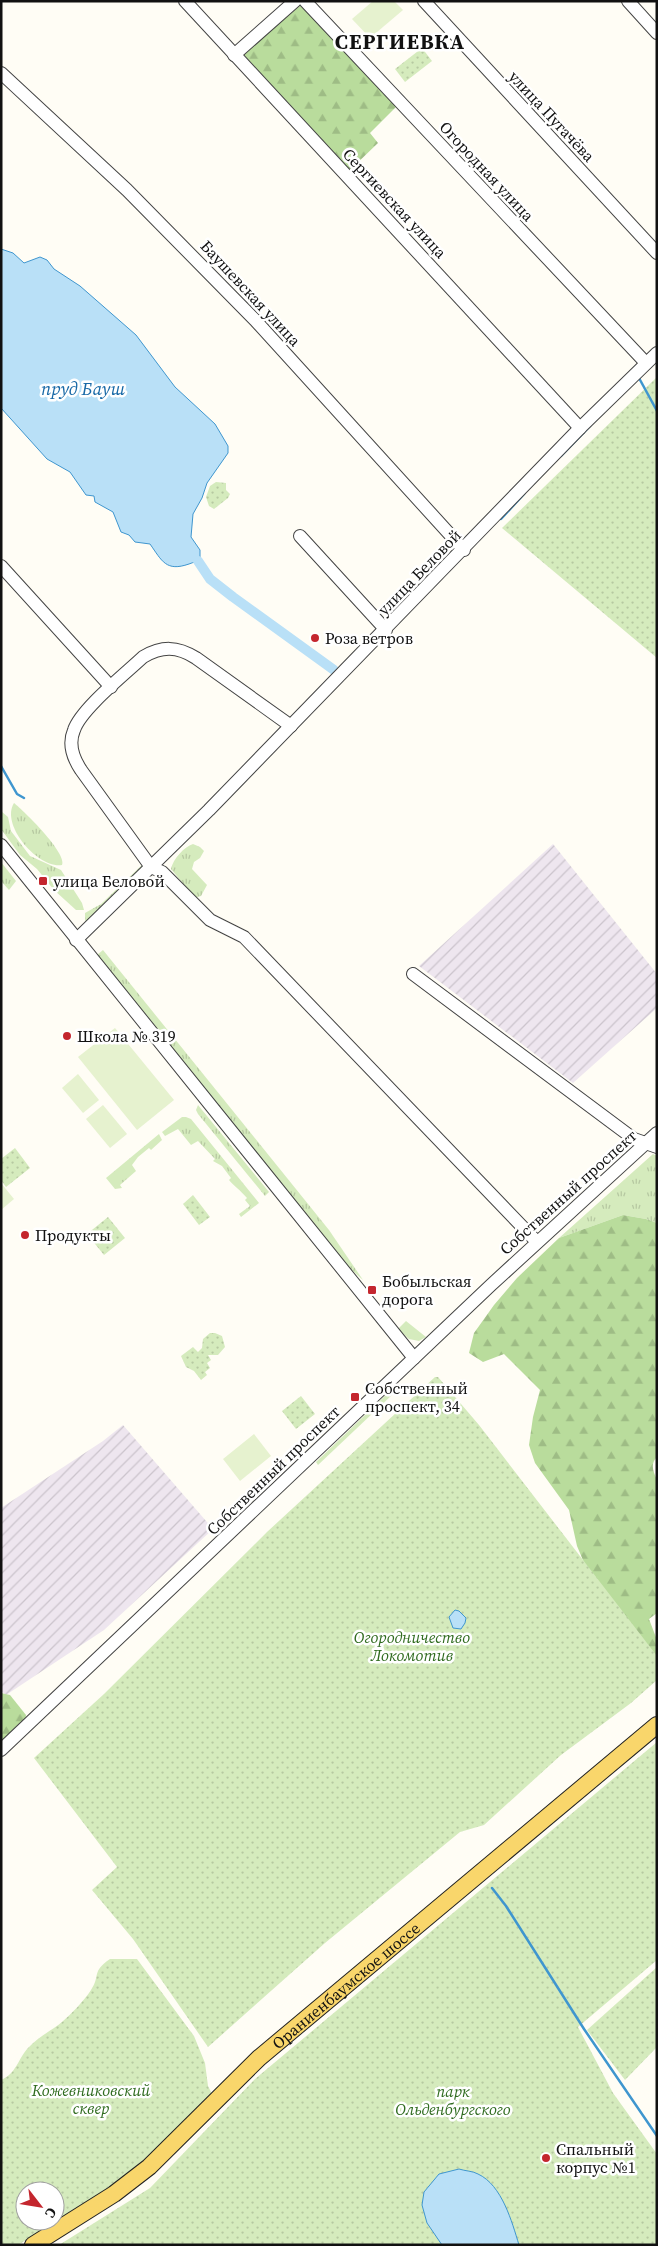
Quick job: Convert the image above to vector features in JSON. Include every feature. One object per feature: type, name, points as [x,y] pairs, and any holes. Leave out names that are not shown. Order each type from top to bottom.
[{"type":"main road","name":"Ораниенбаумское шоссе","points":[[34,2245],[114,2194],[143,2172],[259,2058],[657,1725]]},
{"type":"street","name":"Сергиевская улица","points":[[185,1],[580,428]]},
{"type":"street","points":[[234,55],[295,1]]},
{"type":"street","name":"Огородная улица","points":[[305,1],[646,363]]},
{"type":"street","name":"улица Пугачёва","points":[[424,1],[657,253]]},
{"type":"street","points":[[628,1],[657,33]]},
{"type":"street","name":"Баушевская улица","points":[[1,72],[127,190],[255,320],[464,550]]},
{"type":"street","name":"улица Беловой","points":[[76,940],[152,867],[464,550],[580,428],[657,352]]},
{"type":"street","points":[[300,536],[386,630]]},
{"type":"street","points":[[1,566],[111,687]]},
{"type":"street","points":[[291,726],[196,658],[184,651],[172,648],[151,652],[143,657],[77,723],[72,738],[73,756],[152,867],[162,872],[210,920],[244,937],[537,1242]]},
{"type":"street","points":[[1,845],[414,1358]]},
{"type":"street","points":[[413,974],[630,1136],[651,1145]]},
{"type":"street","name":"Собственный проспект","points":[[1,1750],[537,1242],[651,1145],[657,1134]]},
{"type":"shaded area","points":[[553,844],[657,974],[657,1008],[573,1083],[419,966]]},
{"type":"shaded area","points":[[123,1425],[213,1529],[104,1630],[6,1695],[1,1691],[1,1508],[103,1441]]},
{"type":"green space","points":[[373,1],[394,1],[403,10],[370,38],[352,19]]},
{"type":"green space","points":[[301,5],[397,106],[370,133],[378,143],[350,170],[243,54]]},
{"type":"green space","points":[[422,48],[432,61],[405,82],[395,69]]},
{"type":"green space","points":[[657,377],[657,658],[502,528]]},
{"type":"green space","points":[[216,482],[226,483],[226,490],[230,494],[228,498],[214,509],[209,506],[206,497],[210,486]]},
{"type":"green space","points":[[14,803],[52,842],[62,859],[62,865],[42,860],[24,844],[12,823],[11,812]]},
{"type":"green space","points":[[1,811],[8,817],[11,831],[30,856],[61,870],[82,903],[84,910],[76,910],[54,890],[37,869],[20,855],[1,829]]},
{"type":"green space","points":[[193,844],[204,851],[200,858],[194,862],[192,869],[207,885],[201,896],[195,898],[171,869],[179,854]]},
{"type":"green space","points":[[1,862],[16,881],[9,890],[1,881]]},
{"type":"green space","points":[[143,864],[144,867],[87,923],[85,913],[101,904]]},
{"type":"green space","points":[[103,950],[329,1230],[363,1280],[347,1266],[97,955]]},
{"type":"green space","points":[[115,1028],[174,1100],[137,1130],[78,1057]]},
{"type":"green space","points":[[78,1074],[99,1100],[83,1113],[62,1088]]},
{"type":"green space","points":[[103,1105],[127,1134],[110,1148],[86,1119]]},
{"type":"green space","points":[[198,1105],[269,1192],[265,1196],[198,1114],[196,1110]]},
{"type":"green space","points":[[182,1117],[191,1119],[259,1203],[241,1217],[239,1214],[250,1206],[245,1200],[247,1198],[229,1180],[231,1178],[222,1166],[213,1161],[215,1159],[198,1141],[191,1145],[178,1129],[165,1136],[162,1132]]},
{"type":"green space","points":[[159,1134],[162,1140],[151,1150],[149,1148],[138,1157],[132,1165],[136,1171],[120,1185],[122,1188],[115,1189],[106,1178]]},
{"type":"green space","points":[[15,1148],[30,1168],[6,1187],[1,1180],[1,1159]]},
{"type":"green space","points":[[653,1154],[657,1156],[657,1223],[623,1215],[559,1238]]},
{"type":"green space","points":[[1,1183],[14,1199],[1,1210]]},
{"type":"green space","points":[[193,1195],[210,1217],[199,1225],[183,1204]]},
{"type":"green space","points":[[623,1215],[657,1223],[657,1457],[653,1465],[653,1471],[657,1480],[657,1613],[649,1619],[657,1640],[657,1670],[593,1584],[577,1546],[569,1510],[535,1463],[529,1445],[533,1417],[540,1390],[504,1354],[483,1362],[469,1353],[474,1333],[494,1305],[517,1278],[559,1238]]},
{"type":"green space","points":[[108,1217],[125,1238],[104,1255],[87,1234]]},
{"type":"green space","points":[[406,1321],[426,1337],[419,1341],[409,1339],[398,1329]]},
{"type":"green space","points":[[210,1333],[222,1336],[225,1347],[218,1355],[208,1355],[211,1360],[207,1363],[210,1368],[205,1372],[207,1375],[201,1380],[194,1371],[186,1367],[181,1356],[193,1347],[198,1352],[202,1348],[203,1339]]},
{"type":"green space","name":"Огородничество Локомотив","points":[[435,1377],[438,1377],[479,1425],[657,1656],[657,1680],[631,1703],[561,1755],[484,1825],[460,1832],[325,1943],[208,2047],[133,1939],[92,1890],[117,1867],[34,1758],[104,1694],[267,1532]]},
{"type":"green space","points":[[389,1392],[392,1395],[318,1465],[316,1462]]},
{"type":"green space","points":[[301,1396],[315,1414],[296,1429],[282,1411]]},
{"type":"green space","points":[[254,1434],[271,1456],[240,1481],[223,1459]]},
{"type":"green space","points":[[1,1693],[10,1695],[26,1715],[25,1720],[1,1742]]},
{"type":"green space","name":"парк Ольденбургского","points":[[657,1742],[657,1960],[578,2027],[613,2093],[657,2154],[657,2245],[59,2245],[150,2188],[255,2079]]},
{"type":"green space","name":"Кожевниковский сквер","points":[[110,1959],[137,1959],[194,2036],[205,2063],[208,2086],[212,2094],[157,2149],[120,2182],[65,2216],[65,2181],[15,2181],[15,2231],[41,2231],[18,2245],[1,2245],[1,2080],[10,2074],[32,2044],[62,2022],[81,2003],[94,1985],[100,1967]]},
{"type":"green space","points":[[657,1967],[657,2047],[625,2080],[587,2030]]},
{"type":"water","name":"пруд Бауш","points":[[1,249],[13,253],[24,263],[40,257],[47,260],[54,269],[80,286],[136,335],[175,387],[215,424],[228,446],[228,453],[207,483],[202,498],[193,514],[191,537],[200,550],[199,560],[181,566],[170,566],[162,560],[150,544],[135,542],[129,535],[121,532],[113,512],[95,502],[94,496],[86,495],[70,472],[47,459],[1,408]]},
{"type":"water","points":[[455,1610],[459,1611],[466,1618],[461,1629],[453,1628],[449,1617]]},
{"type":"water","points":[[459,2169],[474,2172],[494,2186],[505,2205],[519,2245],[442,2245],[427,2223],[422,2205],[424,2192],[439,2174]]},
{"type":"waterway","points":[[639,378],[657,411]]},
{"type":"waterway","points":[[561,456],[590,426]]},
{"type":"waterway","points":[[501,519],[524,494]]},
{"type":"waterway","points":[[198,561],[210,579],[334,670]]},
{"type":"waterway","points":[[1,766],[17,794],[24,798]]},
{"type":"waterway","points":[[492,1888],[506,1906],[584,2029],[657,2136]]},
{"type":"place","name":"Роза ветров","points":[[315,638]]},
{"type":"place","name":"улица Беловой","points":[[43,881]]},
{"type":"place","name":"Школа № 319","points":[[67,1036]]},
{"type":"place","name":"Продукты","points":[[25,1235]]},
{"type":"place","name":"Бобыльская дорога","points":[[372,1290]]},
{"type":"place","name":"Собственный проспект, 34","points":[[355,1397]]},
{"type":"place","name":"Спальный корпус №1","points":[[546,2158]]},
{"type":"district","name":"СЕРГИЕВКА","points":[[400,42]]}]
